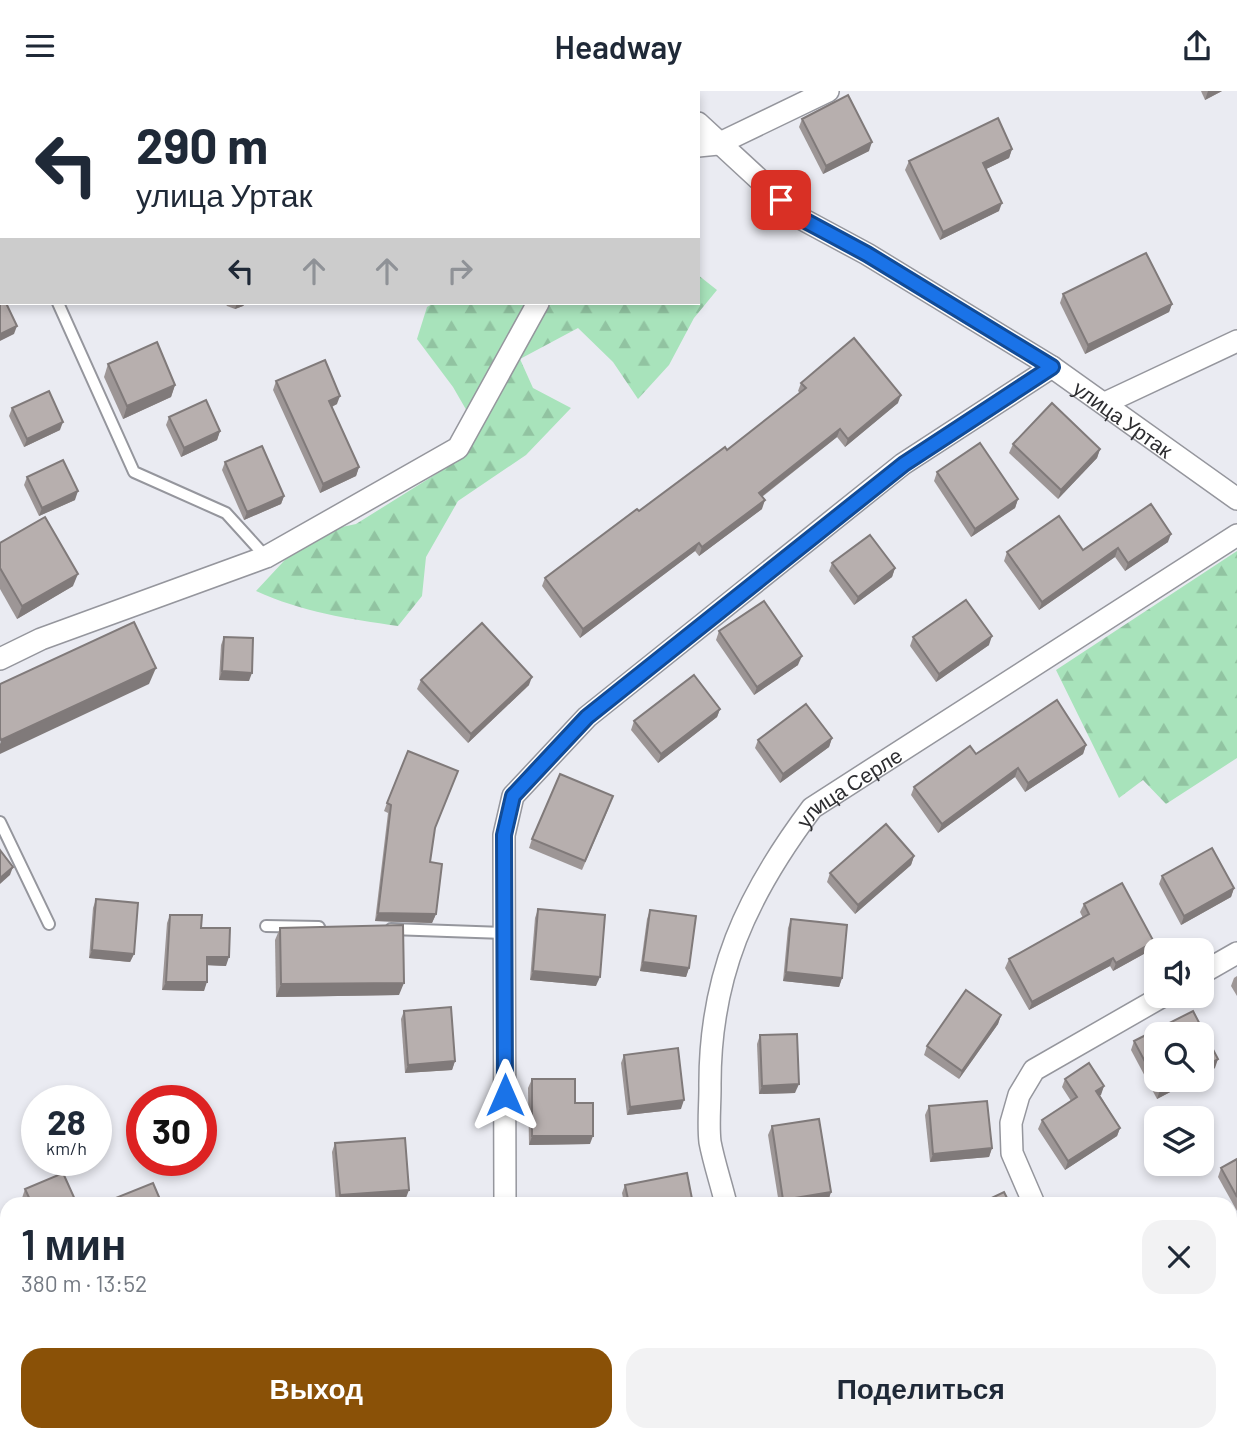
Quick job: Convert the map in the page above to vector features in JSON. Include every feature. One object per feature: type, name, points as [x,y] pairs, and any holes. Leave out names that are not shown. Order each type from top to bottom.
[{"type":"street","points":[[708,145],[828,91]]},
{"type":"street","name":"улица Уртак","points":[[700,127],[708,145],[802,219],[867,254],[1052,367],[1237,499]]},
{"type":"street","points":[[0,659],[41,639],[265,557],[458,449],[537,305]]},
{"type":"street","points":[[1105,403],[1237,341]]},
{"type":"street","points":[[505,1197],[504,835],[513,796],[587,717],[904,464],[1052,367]]},
{"type":"street","name":"улица Серле","points":[[724,1197],[710,1140],[709,1047],[723,976],[742,919],[774,859],[812,808],[1237,535]]},
{"type":"street","points":[[1214,966],[1237,953]]},
{"type":"street","points":[[1031,1197],[1012,1153],[1011,1123],[1019,1095],[1034,1070],[1144,1007]]},
{"type":"lane","points":[[59,305],[134,472],[226,513],[265,557]]},
{"type":"lane","points":[[0,822],[49,924]]},
{"type":"lane","points":[[265,926],[332,928]]},
{"type":"lane","points":[[385,929],[504,933]]},
{"type":"green space","points":[[700,277],[717,290],[694,318],[669,365],[638,399],[613,362],[578,328],[520,359],[533,388],[571,408],[526,455],[458,501],[426,557],[422,596],[398,626],[308,609],[256,591],[309,534],[356,524],[457,461],[479,432],[453,387],[417,339],[427,307],[700,305]]},
{"type":"green space","points":[[1237,551],[1237,758],[1166,804],[1143,780],[1119,798],[1056,670]]},
{"type":"building","points":[[848,95],[872,142],[826,166],[802,119]]},
{"type":"building","points":[[998,118],[1012,149],[983,163],[1002,203],[943,232],[909,161]]},
{"type":"building","points":[[1146,253],[1172,304],[1088,345],[1063,294]]},
{"type":"building","points":[[0,305],[7,305],[17,326],[0,334]]},
{"type":"building","points":[[854,338],[901,395],[848,439],[840,429],[759,493],[765,500],[702,547],[699,543],[583,629],[545,578],[725,447],[727,450],[806,388],[801,383]]},
{"type":"building","points":[[157,342],[175,385],[127,406],[108,364]]},
{"type":"building","points":[[325,360],[340,396],[329,401],[359,467],[323,484],[276,381]]},
{"type":"building","points":[[49,391],[63,422],[27,439],[12,408]]},
{"type":"building","points":[[206,400],[220,431],[184,448],[169,417]]},
{"type":"building","points":[[1052,403],[1100,449],[1061,490],[1013,444]]},
{"type":"building","points":[[980,443],[1018,499],[975,529],[937,472]]},
{"type":"building","points":[[262,446],[284,496],[247,512],[225,462]]},
{"type":"building","points":[[63,460],[78,491],[42,508],[27,477]]},
{"type":"building","points":[[1151,504],[1171,534],[1128,563],[1118,548],[1042,602],[1007,552],[1059,516],[1083,550]]},
{"type":"building","points":[[45,517],[78,574],[22,606],[0,568],[0,543]]},
{"type":"building","points":[[870,535],[895,568],[858,597],[832,563]]},
{"type":"building","points":[[966,600],[992,636],[939,674],[913,637]]},
{"type":"building","points":[[764,601],[802,656],[757,687],[719,631]]},
{"type":"building","points":[[134,622],[156,668],[1,740],[0,684]]},
{"type":"building","points":[[482,623],[532,677],[471,734],[421,680]]},
{"type":"building","points":[[224,637],[253,638],[252,673],[222,671]]},
{"type":"building","points":[[694,675],[720,709],[661,754],[634,721]]},
{"type":"building","points":[[1057,700],[1086,745],[1028,783],[1018,768],[942,824],[914,787],[970,746],[976,754]]},
{"type":"building","points":[[806,704],[832,738],[783,774],[758,740]]},
{"type":"building","points":[[408,751],[458,771],[435,828],[430,862],[442,864],[436,914],[378,913],[391,805],[387,803]]},
{"type":"building","points":[[560,774],[613,796],[585,861],[532,839]]},
{"type":"building","points":[[886,824],[914,856],[858,905],[830,873]]},
{"type":"building","points":[[1212,848],[1234,888],[1184,916],[1162,876]]},
{"type":"building","points":[[0,850],[13,867],[0,878]]},
{"type":"building","points":[[1122,883],[1152,938],[1144,938],[1144,948],[1116,963],[1113,958],[1032,1002],[1009,959],[1089,914],[1084,904]]},
{"type":"building","points":[[96,899],[138,903],[134,954],[92,950]]},
{"type":"building","points":[[538,909],[605,915],[600,977],[533,971]]},
{"type":"building","points":[[650,910],[696,916],[689,968],[643,962]]},
{"type":"building","points":[[170,915],[202,915],[201,928],[230,928],[229,957],[207,957],[207,982],[166,982]]},
{"type":"building","points":[[791,919],[847,925],[842,978],[786,972]]},
{"type":"building","points":[[403,925],[404,983],[281,984],[280,928]]},
{"type":"building","points":[[966,990],[1001,1015],[962,1071],[927,1046]]},
{"type":"building","points":[[451,1007],[455,1061],[408,1065],[404,1011]]},
{"type":"building","points":[[1193,1011],[1199,1022],[1171,1022]]},
{"type":"building","points":[[797,1034],[799,1084],[762,1086],[760,1035]]},
{"type":"building","points":[[1144,1036],[1144,1060],[1134,1041]]},
{"type":"building","points":[[678,1048],[684,1100],[630,1107],[624,1055]]},
{"type":"building","points":[[1089,1063],[1104,1086],[1096,1091],[1120,1128],[1068,1161],[1042,1120],[1077,1097],[1065,1079]]},
{"type":"building","points":[[532,1079],[575,1079],[575,1103],[593,1103],[593,1136],[532,1136]]},
{"type":"building","points":[[987,1101],[992,1148],[933,1154],[929,1106]]},
{"type":"building","points":[[819,1119],[831,1192],[783,1197],[772,1126]]},
{"type":"building","points":[[405,1138],[409,1190],[340,1195],[335,1143]]},
{"type":"building","points":[[1237,1159],[1237,1197],[1221,1168]]},
{"type":"building","points":[[687,1173],[692,1197],[628,1197],[625,1185]]},
{"type":"building","points":[[56,1176],[64,1176],[74,1197],[29,1197],[25,1189]]},
{"type":"building","points":[[153,1183],[159,1197],[118,1197]]},
{"type":"building","points":[[1004,1192],[1006,1197],[994,1197]]},
{"type":"route","points":[[505,1095],[504,835],[513,796],[587,717],[904,464],[1052,367],[867,254],[802,219],[781,200]]}]
